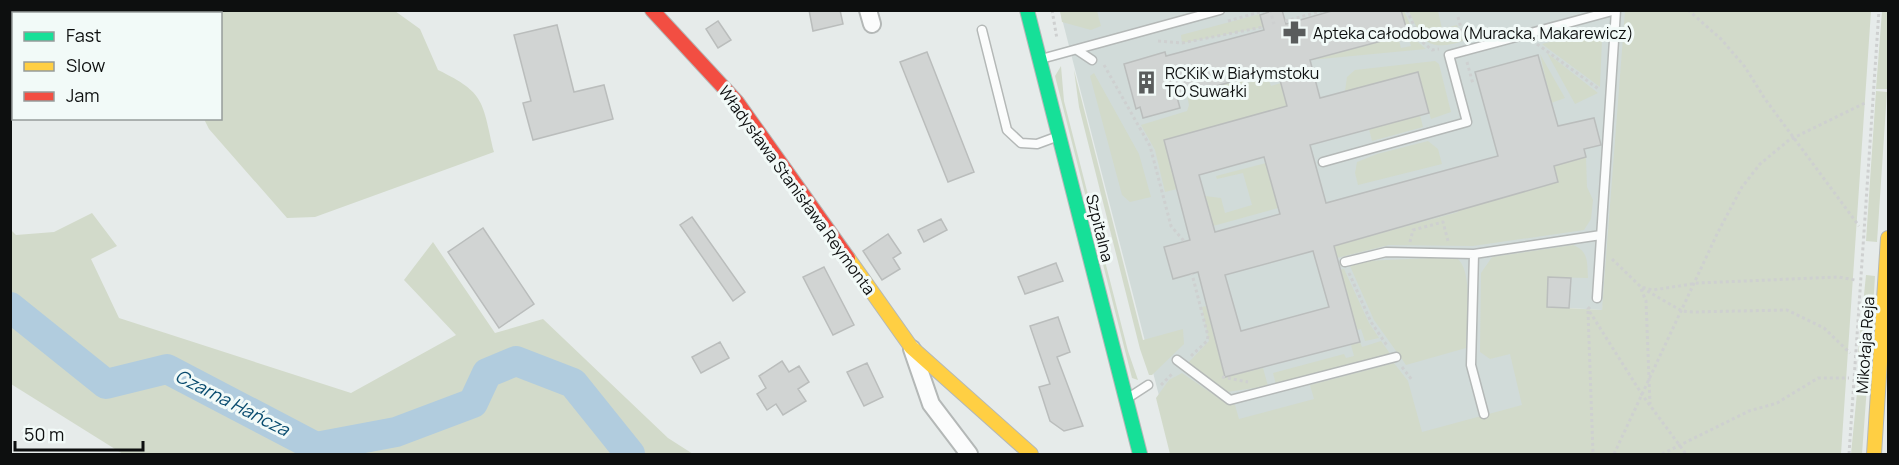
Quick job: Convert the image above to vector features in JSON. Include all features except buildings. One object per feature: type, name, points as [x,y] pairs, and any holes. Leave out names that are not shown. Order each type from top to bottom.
[{"type":"street","name":"Władysława Stanisława Reymonta","points":[[652,10],[737,102],[911,347],[1031,454]]},
{"type":"street","name":"Szpitalna","points":[[1027,10],[1140,454]]},
{"type":"street","name":"Mikołaja Reja","points":[[1874,454],[1887,318],[1888,238]]},
{"type":"street","name":"Władysława Stanisława Reymonta","points":[[911,347],[931,404],[969,454]]},
{"type":"lane","points":[[1039,60],[1220,10]]},
{"type":"lane","points":[[1323,162],[1467,122],[1449,55],[1616,10],[1597,298]]},
{"type":"lane","points":[[982,30],[1007,130],[1021,143],[1037,144],[1059,136]]},
{"type":"lane","points":[[1077,50],[1096,59]]},
{"type":"lane","points":[[1345,262],[1386,252],[1474,254],[1602,235]]},
{"type":"lane","points":[[1474,254],[1471,365],[1484,414]]},
{"type":"lane","points":[[1179,362],[1230,400],[1396,357]]},
{"type":"lane","points":[[1127,399],[1152,388]]},
{"type":"path","points":[[1270,10],[1274,24]]},
{"type":"path","points":[[1285,21],[1326,10]]},
{"type":"path","points":[[1688,10],[1721,39],[1745,67],[1765,99],[1859,226]]},
{"type":"path","points":[[1849,454],[1878,10]]},
{"type":"path","points":[[1458,18],[1465,43]]},
{"type":"path","points":[[1153,41],[1182,43],[1263,27]]},
{"type":"path","points":[[1542,42],[1536,43],[1601,92]]},
{"type":"path","points":[[1096,59],[1150,146],[1171,226],[1184,242]]},
{"type":"path","points":[[1471,60],[1467,62],[1473,84]]},
{"type":"path","points":[[1601,97],[1602,80]]},
{"type":"path","points":[[1614,454],[1742,187],[1760,164],[1795,137],[1867,102]]},
{"type":"path","points":[[1407,252],[1413,230],[1443,222],[1445,228]]},
{"type":"path","points":[[1602,235],[1609,255],[1623,273],[1641,287],[1682,310],[1787,310],[1824,328],[1850,353]]},
{"type":"path","points":[[1345,262],[1371,322],[1412,380]]},
{"type":"path","points":[[1152,388],[1179,362],[1207,341],[1208,336],[1192,274]]},
{"type":"path","points":[[1641,287],[1653,290],[1694,285],[1838,277],[1855,280]]},
{"type":"path","points":[[1641,287],[1646,301],[1648,384],[1651,407]]},
{"type":"path","points":[[1593,454],[1588,309],[1597,298]]},
{"type":"path","points":[[1588,309],[1642,396],[1686,454]]},
{"type":"path","points":[[1220,376],[1252,383]]},
{"type":"path","points":[[1662,454],[1749,411],[1777,403],[1818,378],[1849,378]]},
{"type":"shaded area","points":[[1060,11],[1656,11],[1602,310],[1569,308],[1565,454],[1174,454]]},
{"type":"green space","points":[[395,11],[420,29],[438,70],[465,85],[480,101],[494,152],[315,217],[287,218],[209,129],[204,120],[222,120],[222,12],[157,12]]},
{"type":"green space","points":[[1060,11],[1097,11],[1101,26],[1091,30],[1062,22]]},
{"type":"green space","points":[[1401,11],[1404,11],[1418,42],[1426,49],[1310,60],[1398,37],[1401,48],[1411,46]]},
{"type":"green space","points":[[1409,11],[1438,11],[1442,29],[1457,25],[1463,41],[1441,45],[1428,42],[1418,30]]},
{"type":"green space","points":[[1625,11],[1871,11],[1841,454],[1170,454],[1156,398],[1169,380],[1182,373],[1226,403],[1235,405],[1239,419],[1314,399],[1310,385],[1394,363],[1408,381],[1422,432],[1522,405],[1510,354],[1490,359],[1480,352],[1481,273],[1492,257],[1573,245],[1585,254],[1588,278],[1548,277],[1547,307],[1602,310]]},
{"type":"green space","points":[[1882,11],[1888,11],[1887,89],[1876,89]]},
{"type":"green space","points":[[1260,14],[1263,27],[1182,43],[1181,35]]},
{"type":"green space","points":[[1596,30],[1601,34],[1602,39],[1600,87],[1542,44]]},
{"type":"green space","points":[[1547,53],[1598,93],[1575,104]]},
{"type":"green space","points":[[1540,54],[1565,98],[1551,103]]},
{"type":"green space","points":[[1435,61],[1439,64],[1451,112],[1431,119],[1417,72],[1345,91],[1347,77],[1355,70]]},
{"type":"green space","points":[[1061,66],[1064,101],[1128,351],[1138,380],[1132,378],[1055,76]]},
{"type":"green space","points":[[1074,70],[1143,340],[1183,329],[1184,344],[1152,375],[1149,375],[1140,349],[1079,107]]},
{"type":"green space","points":[[1094,73],[1139,154],[1151,197],[1130,202],[1122,195],[1090,76]]},
{"type":"green space","points":[[1246,78],[1247,83],[1268,78],[1271,86],[1281,83],[1287,106],[1164,140],[1177,189],[1165,192],[1155,150],[1141,125],[1187,111],[1189,105],[1187,95]]},
{"type":"green space","points":[[1876,91],[1887,92],[1877,242],[1866,241]]},
{"type":"green space","points":[[1420,115],[1423,127],[1372,141],[1369,129]]},
{"type":"green space","points":[[1428,141],[1438,149],[1442,164],[1358,185],[1355,173],[1357,162],[1377,154]]},
{"type":"green space","points":[[1586,157],[1587,187],[1593,200],[1591,219],[1584,230],[1473,246],[1389,245],[1337,258],[1334,246],[1458,212],[1458,209],[1553,164]]},
{"type":"green space","points":[[1266,163],[1278,208],[1213,226],[1205,196],[1221,198],[1225,213],[1252,205],[1243,173],[1217,179],[1216,176]]},
{"type":"green space","points":[[92,213],[117,246],[91,259],[119,318],[351,393],[456,335],[404,280],[433,242],[495,333],[543,319],[668,438],[693,454],[123,454],[11,384],[11,230],[16,235],[54,232]]},
{"type":"green space","points":[[1455,257],[1461,263],[1467,285],[1466,348],[1406,365],[1374,320],[1350,266],[1364,261]]},
{"type":"green space","points":[[1344,269],[1369,323],[1379,338],[1365,341],[1361,329],[1357,330],[1340,270]]},
{"type":"green space","points":[[1866,275],[1875,276],[1870,356],[1858,354]]},
{"type":"green space","points":[[1206,306],[1225,377],[1263,368],[1268,386],[1227,392],[1188,363],[1209,341],[1202,307]]},
{"type":"green space","points":[[1381,341],[1391,355],[1276,385],[1273,373],[1344,354],[1346,358],[1354,356],[1351,345],[1360,342],[1362,347]]},
{"type":"green space","points":[[1859,372],[1868,373],[1862,454],[1851,454]]},
{"type":"waterway","name":"Czarna Hańcza","points":[[10,307],[106,384],[167,369],[316,447],[396,432],[473,403],[487,373],[516,361],[573,383],[630,454]]},
{"type":"traffic: fast","points":[[1027,10],[1140,454]]},
{"type":"traffic: slow","points":[[1874,454],[1888,238]]},
{"type":"traffic: slow","points":[[848,258],[911,347],[1031,454]]},
{"type":"traffic: jam","points":[[652,10],[737,102],[848,258]]},
{"type":"place","name":"Apteka całodobowa (Muracka, Makarewicz)","points":[[1295,33]]},
{"type":"place","name":"RCKiK w Białymstoku TO Suwałki","points":[[1147,82]]}]
